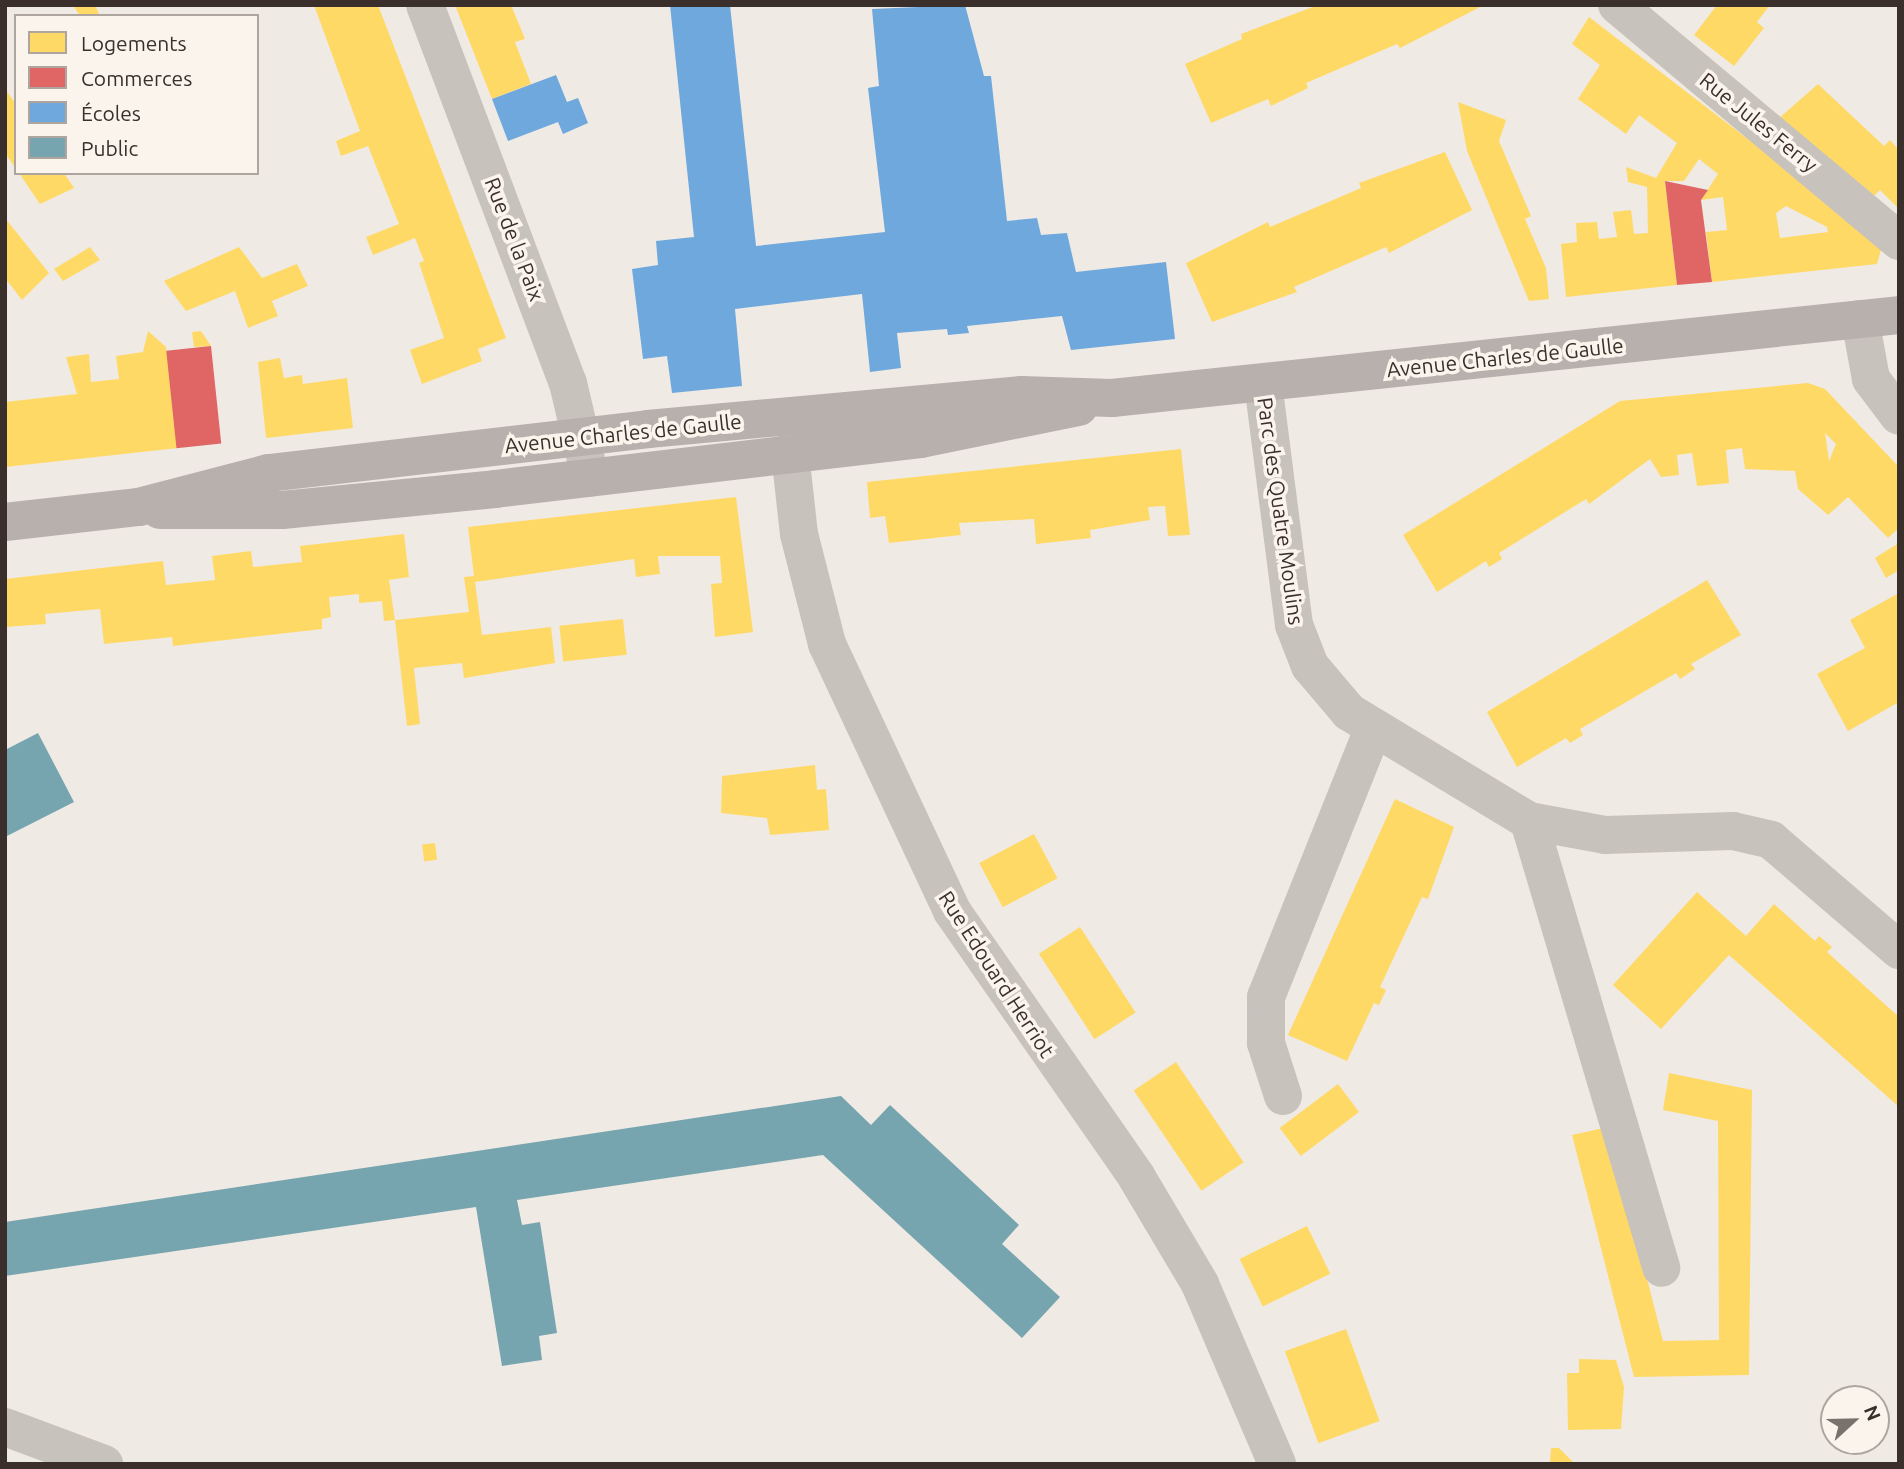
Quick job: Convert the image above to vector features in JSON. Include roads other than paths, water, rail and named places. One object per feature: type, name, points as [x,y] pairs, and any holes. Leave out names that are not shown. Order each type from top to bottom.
[{"type":"main road","name":"Avenue Charles de Gaulle","points":[[5,522],[139,507],[269,473],[583,437],[813,418],[1021,395],[1112,398],[1899,315]]},
{"type":"main road","name":"Avenue Charles de Gaulle","points":[[139,507],[186,513],[282,510],[590,477],[987,429],[1112,398]]},
{"type":"street","name":"Rue de la Paix","points":[[425,5],[553,341],[583,437],[590,477]]},
{"type":"street","name":"Rue Jules Ferry","points":[[1617,5],[1899,241]]},
{"type":"street","points":[[1860,319],[1871,379],[1899,416]]},
{"type":"street","name":"Parc des Quatre Moulins","points":[[1263,383],[1294,625],[1320,681],[1373,730],[1529,821],[1605,835],[1733,831],[1771,840],[1899,950]]},
{"type":"street","points":[[790,453],[813,418]]},
{"type":"street","name":"Rue Edouard Herriot","points":[[790,453],[799,534],[820,627],[940,887],[1179,1245],[1218,1319],[1277,1464]]},
{"type":"street","points":[[1283,1096],[1266,1043],[1266,998],[1373,730]]},
{"type":"street","points":[[1529,821],[1661,1268]]},
{"type":"street","points":[[5,1427],[104,1464]]}]
